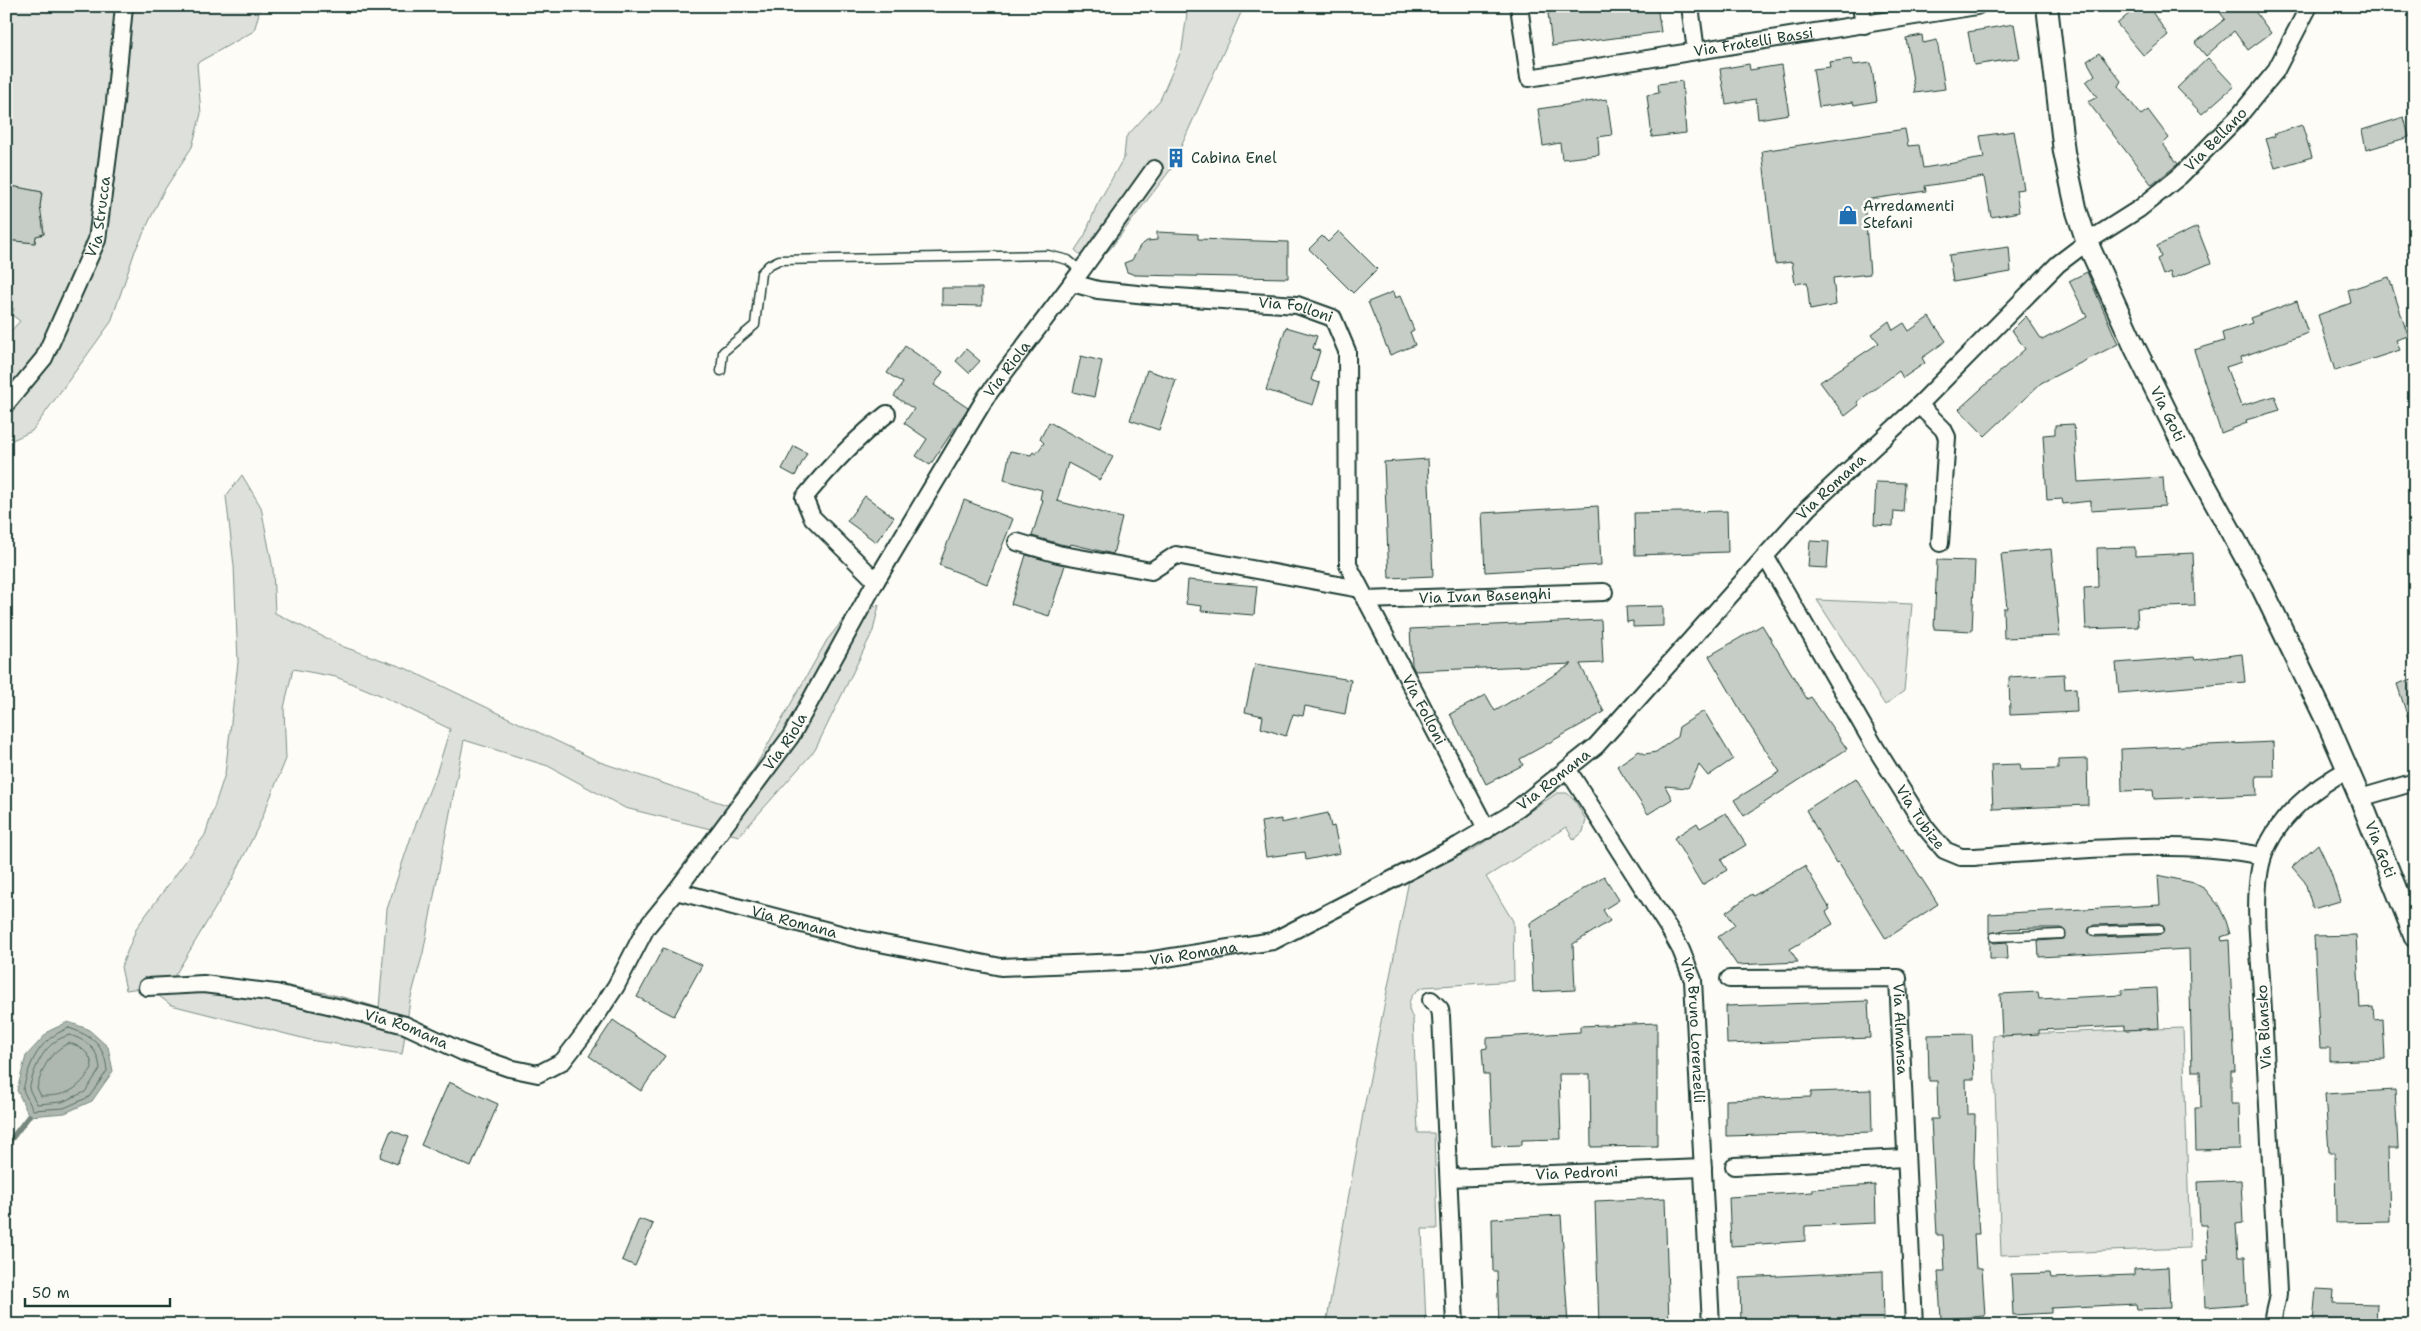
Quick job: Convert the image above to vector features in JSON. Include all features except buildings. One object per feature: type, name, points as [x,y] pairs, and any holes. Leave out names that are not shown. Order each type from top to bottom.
[{"type":"street","name":"Via Strucca","points":[[6,404],[44,358],[97,240],[115,102],[124,6]]},
{"type":"street","name":"Via Fratelli Bassi","points":[[1519,6],[1529,78],[1864,26],[1977,6]]},
{"type":"street","points":[[1690,6],[1696,51]]},
{"type":"street","points":[[1861,6],[1864,26]]},
{"type":"street","name":"Via Goti","points":[[2046,6],[2064,152],[2076,212],[2087,242],[2136,350],[2182,443],[2279,621],[2408,900],[2415,937]]},
{"type":"street","name":"Via Bellano","points":[[2087,242],[2163,192],[2238,117],[2275,72],[2309,6]]},
{"type":"street","name":"Via Riola","points":[[676,891],[791,736],[876,581],[986,397],[1077,277],[1154,169]]},
{"type":"street","name":"Via Romana","points":[[147,987],[203,984],[276,993],[323,1003],[405,1025],[463,1052],[509,1068],[538,1074],[563,1060],[587,1030],[616,986],[646,928],[676,891],[859,939],[1001,967],[1147,961],[1273,941],[1487,830],[1529,802],[1568,770],[1607,735],[1808,508],[1919,405],[2058,264],[2087,242]]},
{"type":"street","name":"Via Folloni","points":[[1077,277],[1098,290],[1147,295],[1297,304],[1333,318],[1347,351],[1348,565],[1487,830]]},
{"type":"street","points":[[1919,405],[1943,428],[1946,437],[1940,542]]},
{"type":"street","points":[[876,581],[812,517],[804,498],[856,438],[888,414]]},
{"type":"street","points":[[1017,542],[1058,554],[1151,570],[1176,555],[1363,595]]},
{"type":"street","name":"Via Tubize","points":[[1765,556],[1875,747],[1925,827],[1944,850],[1961,857],[1974,857],[2133,848],[2193,848],[2238,851],[2263,856]]},
{"type":"street","name":"Via Ivan Basenghi","points":[[1363,595],[1604,592]]},
{"type":"street","name":"Via Bruno Lorenzelli","points":[[1568,770],[1670,932],[1689,967],[1696,1005],[1711,1325]]},
{"type":"street","name":"Via Blansko","points":[[2271,1323],[2278,1302],[2258,892],[2263,856],[2276,831],[2296,807],[2313,791],[2347,770]]},
{"type":"street","points":[[2360,798],[2415,782]]},
{"type":"street","name":"Via Almansa","points":[[1729,979],[1898,978],[1914,1325]]},
{"type":"street","points":[[1431,1000],[1440,1009],[1441,1016],[1455,1325]]},
{"type":"street","points":[[1734,1166],[1906,1158]]},
{"type":"street","name":"Via Pedroni","points":[[1449,1178],[1704,1168]]},
{"type":"lane","points":[[721,371],[723,352],[755,326],[761,273],[769,265],[779,260],[1048,255],[1068,260],[1077,277]]},
{"type":"lane","points":[[2094,931],[2159,929]]},
{"type":"lane","points":[[1994,937],[2061,934]]},
{"type":"shaded area","points":[[6,6],[261,6],[254,31],[197,63],[201,114],[192,147],[163,192],[135,251],[111,322],[32,431],[6,443],[6,333],[8,329],[11,331],[20,321],[12,315],[14,309],[6,306],[6,243],[13,241],[35,243],[36,236],[44,234],[43,222],[38,223],[42,192],[6,185]]},
{"type":"shaded area","points":[[1191,6],[1244,6],[1171,169],[1110,249],[1092,266],[1075,250],[1085,235],[1096,207],[1124,157],[1126,137],[1160,100],[1182,49],[1187,13]]},
{"type":"shaded area","points":[[242,475],[261,507],[273,569],[275,613],[344,647],[405,668],[600,762],[727,805],[755,767],[827,640],[847,615],[879,605],[873,631],[815,750],[739,836],[625,808],[548,766],[464,740],[423,953],[410,1001],[402,1054],[310,1040],[171,1005],[147,987],[126,990],[121,967],[137,927],[205,835],[225,774],[238,662],[234,566],[226,496]],"holes":[[[293,669],[336,677],[380,695],[450,729],[437,771],[412,834],[387,909],[379,1008],[329,994],[278,985],[226,979],[174,977],[232,880],[259,825],[286,759],[284,708]]]},
{"type":"shaded area","points":[[1817,600],[1912,604],[1904,691],[1885,705]]},
{"type":"shaded area","points":[[1557,793],[1567,793],[1574,799],[1586,820],[1583,832],[1574,840],[1566,827],[1486,877],[1513,921],[1514,981],[1424,987],[1419,989],[1410,999],[1409,1008],[1413,1018],[1418,1133],[1434,1133],[1437,1229],[1422,1229],[1426,1325],[1326,1325],[1364,1108],[1409,880],[1474,849]]},
{"type":"shaded area","points":[[2183,1028],[2190,1248],[2001,1255],[1993,1035]]},
{"type":"water","points":[[68,1022],[88,1029],[108,1047],[113,1071],[92,1101],[65,1113],[29,1116],[17,1090],[26,1056],[49,1031]]},
{"type":"waterway","points":[[6,1146],[29,1116]]},
{"type":"place","name":"Cabina Enel","points":[[1176,158]]},
{"type":"place","name":"Arredamenti Stefani","points":[[1848,215]]}]
